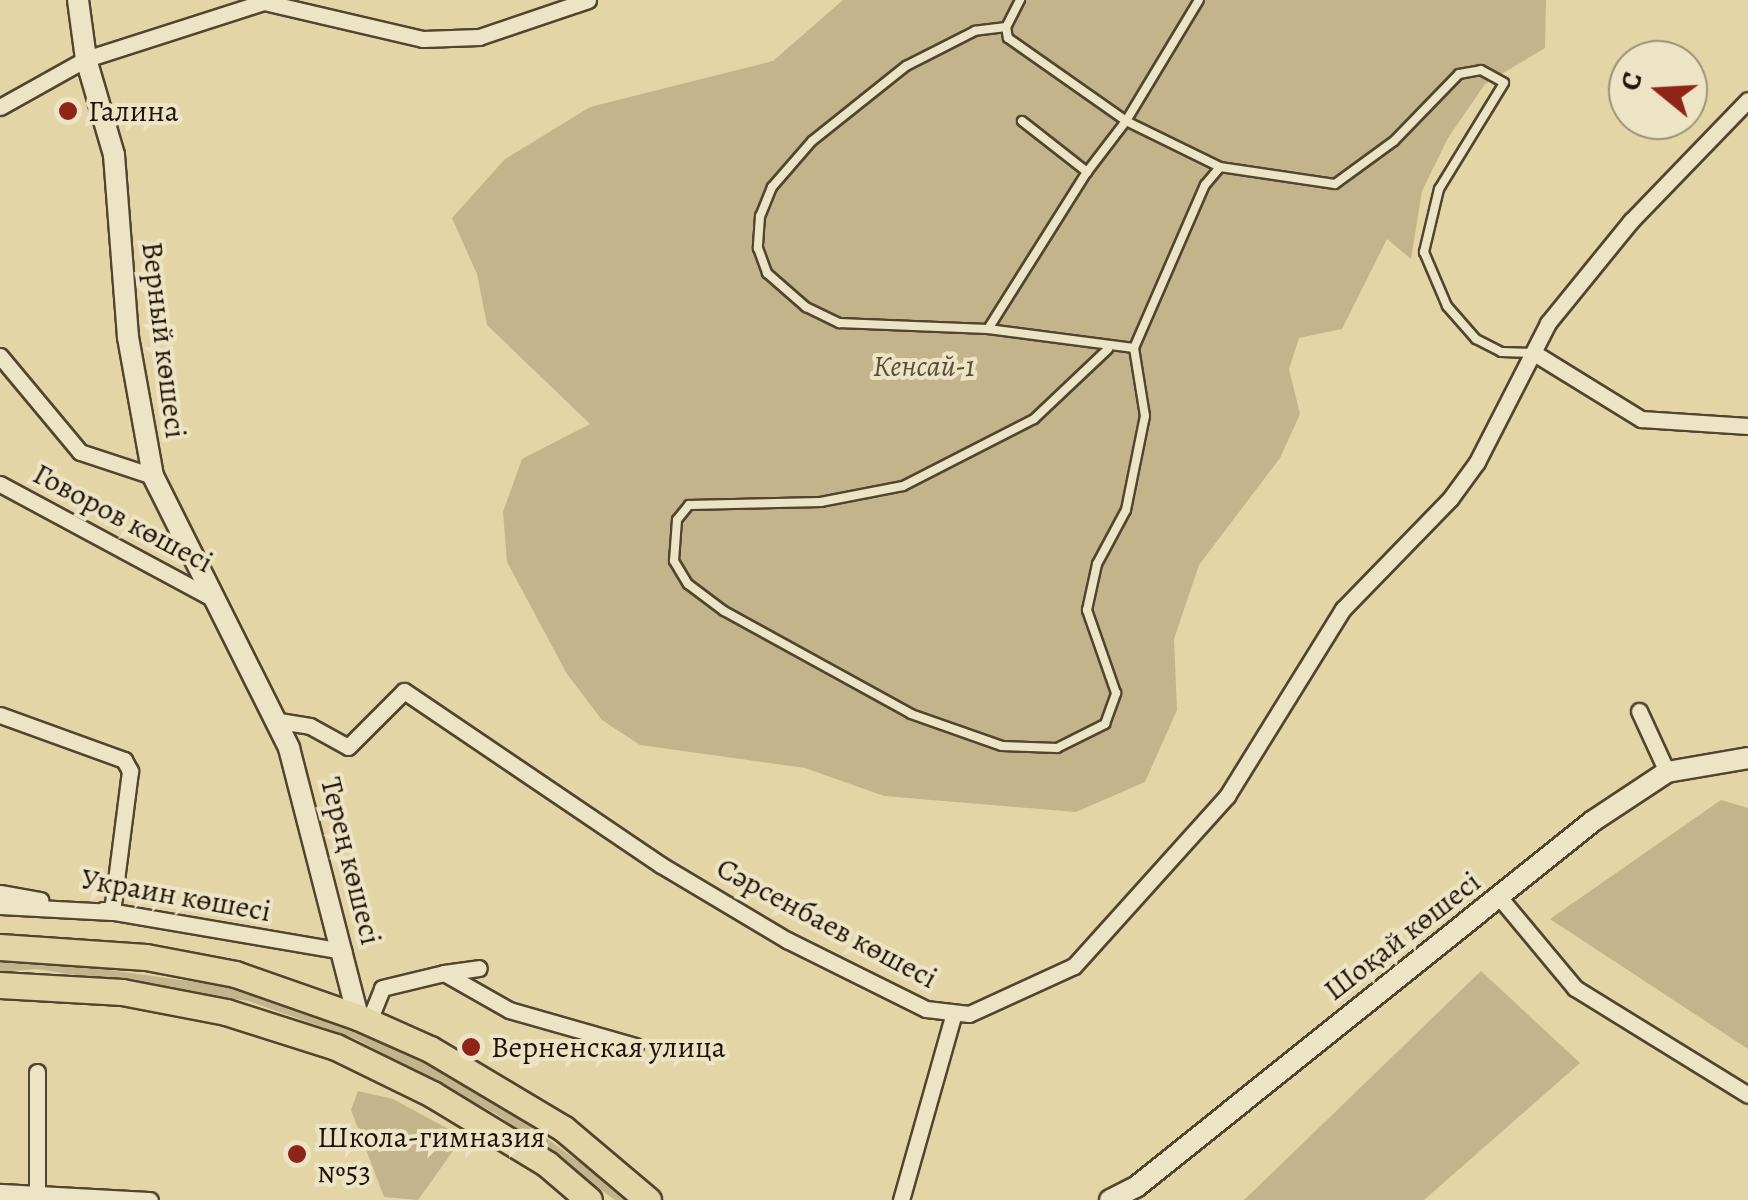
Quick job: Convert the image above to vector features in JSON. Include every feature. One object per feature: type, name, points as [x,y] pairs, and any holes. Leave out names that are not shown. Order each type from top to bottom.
[{"type":"main road","points":[[0,947],[146,957],[235,974],[364,1019],[564,1130],[648,1200]]},
{"type":"main road","points":[[0,985],[122,992],[226,1012],[336,1047],[432,1094],[547,1164],[590,1200]]},
{"type":"street","name":"Верный көшесі","points":[[78,0],[86,59],[114,155],[128,337],[153,476],[279,721]]},
{"type":"street","points":[[0,107],[86,59],[264,2],[423,39],[479,37],[588,0]]},
{"type":"street","name":"Сәрсенбаев көшесі","points":[[279,721],[310,726],[348,747],[404,692],[661,864],[787,940],[926,1010],[953,1016],[1074,966],[1227,796],[1343,609],[1450,499],[1477,462],[1548,323],[1631,221],[1748,100]]},
{"type":"street","points":[[1534,353],[1641,419],[1748,426]]},
{"type":"street","points":[[0,356],[80,452],[153,476]]},
{"type":"street","name":"Говоров көшесі","points":[[0,484],[220,602]]},
{"type":"street","points":[[1639,711],[1667,772]]},
{"type":"street","points":[[0,715],[124,760],[130,772],[112,912],[0,906]]},
{"type":"street","name":"Терең көшесі","points":[[279,721],[364,1019]]},
{"type":"street","name":"Шоқай көшесі","points":[[1110,1200],[1136,1187],[1593,821],[1667,772],[1748,758]]},
{"type":"street","name":"Украин көшесі","points":[[0,893],[344,951]]},
{"type":"street","points":[[1500,898],[1575,988],[1748,1094]]},
{"type":"street","points":[[364,1019],[382,988],[479,968]]},
{"type":"street","points":[[444,974],[509,1010],[635,1046]]},
{"type":"street","points":[[900,1200],[953,1016]]},
{"type":"street","points":[[37,1072],[38,1194]]},
{"type":"street","points":[[0,1192],[150,1200]]},
{"type":"lane","points":[[1006,27],[1020,0]]},
{"type":"lane","points":[[988,329],[1088,172],[1126,121],[1200,0]]},
{"type":"lane","points":[[1006,27],[1015,46],[1126,121],[1220,167],[1335,184],[1394,141],[1459,74],[1481,70],[1504,83],[1439,190],[1424,252],[1447,306],[1476,339],[1501,352],[1534,353]]},
{"type":"lane","points":[[1006,27],[975,31],[906,66],[812,141],[772,187],[760,216],[758,248],[767,274],[839,323],[988,329],[1108,349],[1134,348]]},
{"type":"lane","points":[[1022,121],[1088,172]]},
{"type":"lane","points":[[1108,349],[1034,419],[903,486],[821,502],[689,505],[677,520],[674,561],[688,584],[724,611],[911,714],[1002,746],[1056,748],[1105,724],[1116,694],[1087,610],[1098,564],[1126,510],[1145,416],[1134,348],[1204,185],[1220,167]]},
{"type":"green space","name":"Кенсай-1","points":[[843,0],[1546,0],[1545,48],[1485,84],[1448,138],[1422,191],[1411,259],[1387,239],[1342,329],[1299,338],[1289,369],[1300,414],[1280,458],[1199,565],[1174,639],[1177,710],[1145,782],[1076,812],[884,796],[805,768],[640,745],[602,720],[567,674],[507,562],[503,512],[522,459],[590,424],[487,325],[477,274],[452,218],[505,159],[590,107],[773,61]]},
{"type":"green space","points":[[1721,800],[1748,808],[1748,1049],[1550,919]]},
{"type":"green space","points":[[37,960],[253,990],[362,1028],[502,1105],[630,1200],[615,1200],[496,1114],[356,1039],[248,1001],[36,969],[0,972],[0,962]]},
{"type":"green space","points":[[1481,971],[1580,1063],[1424,1200],[1244,1200]]},
{"type":"green space","points":[[358,1091],[393,1099],[463,1137],[418,1200],[384,1197],[351,1110]]},
{"type":"place","name":"Галина","points":[[68,111]]},
{"type":"place","name":"Верненская улица","points":[[471,1047]]},
{"type":"place","name":"Школа-гимназия №53","points":[[297,1154]]}]
